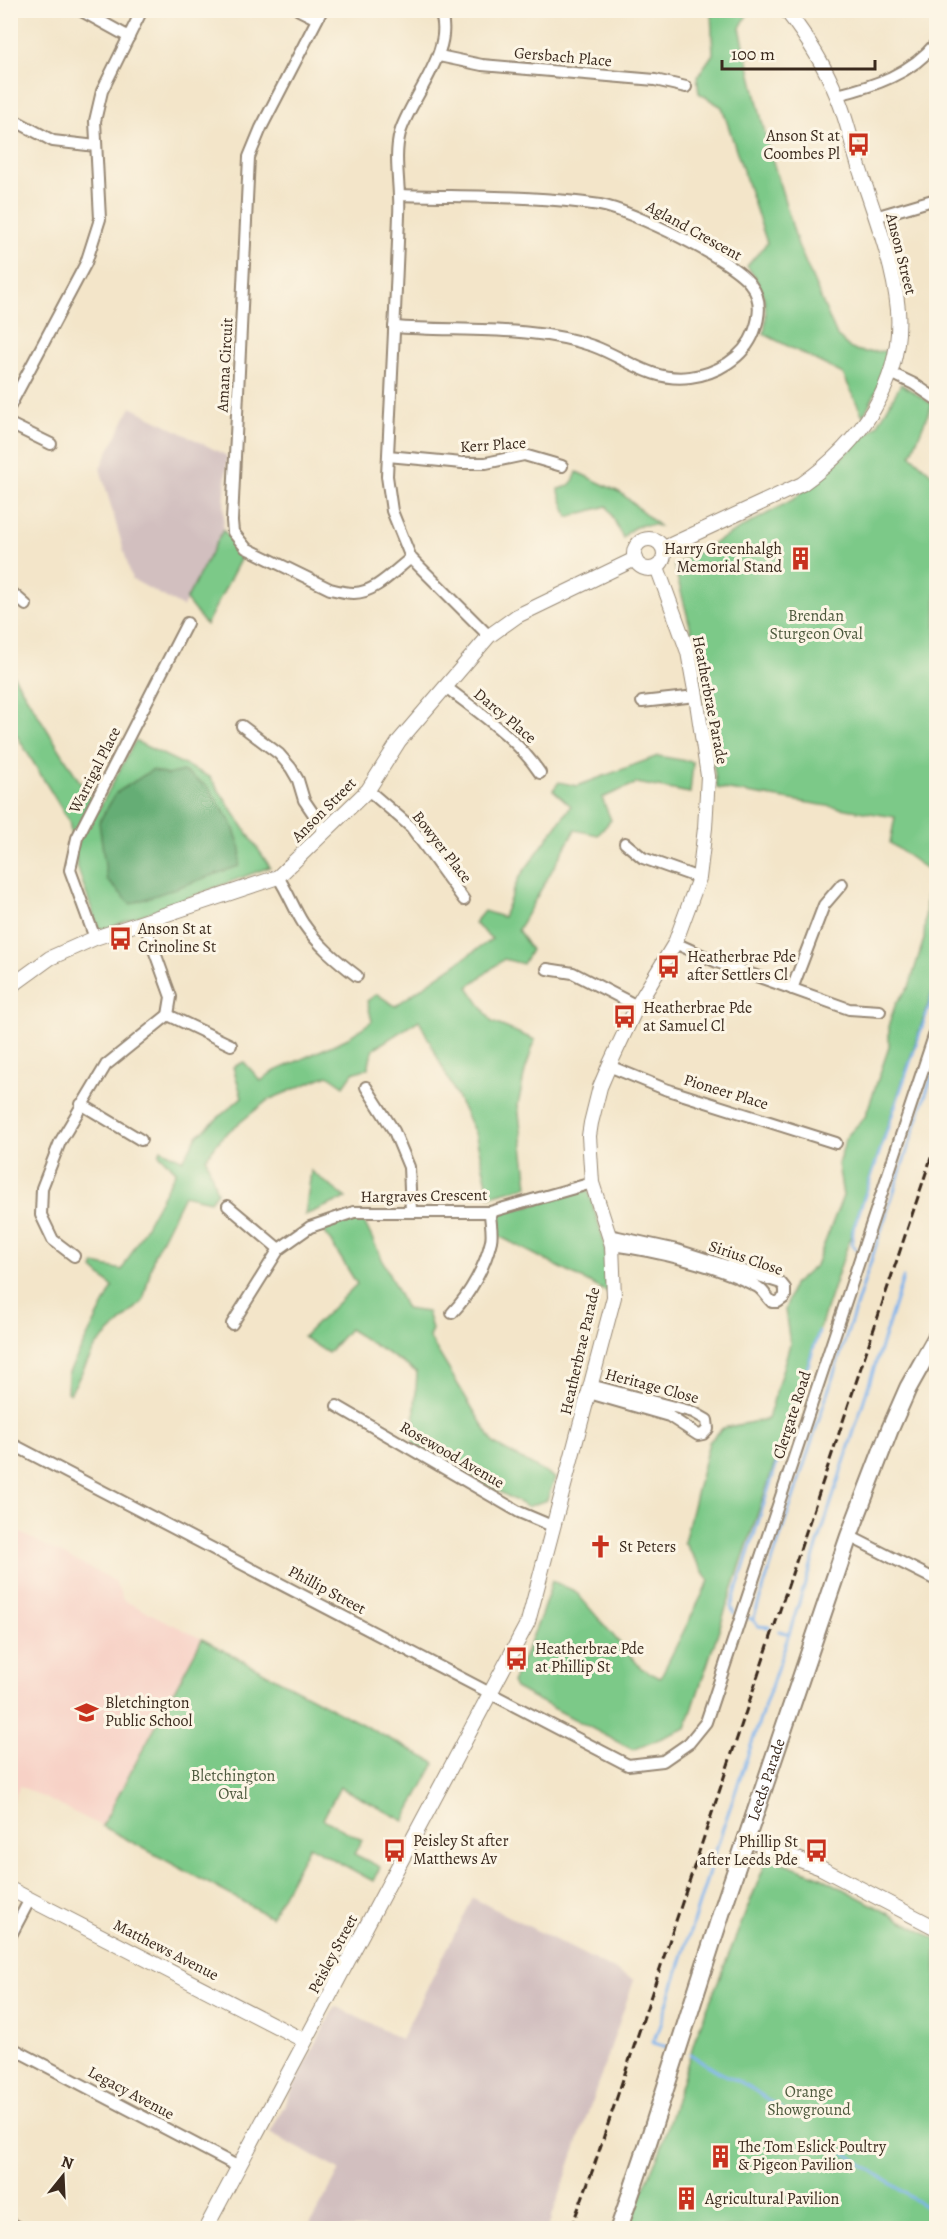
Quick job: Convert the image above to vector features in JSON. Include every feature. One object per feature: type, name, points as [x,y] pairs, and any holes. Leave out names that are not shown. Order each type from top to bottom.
[{"type":"main road","name":"Leeds Parade","points":[[619,2229],[722,1911],[748,1840],[849,1536],[908,1388],[936,1338]]},
{"type":"street","points":[[80,10],[129,37]]},
{"type":"street","points":[[10,406],[86,263],[100,219],[95,121],[98,104],[102,91],[142,10]]},
{"type":"street","points":[[299,10],[320,15]]},
{"type":"street","points":[[439,10],[443,34],[439,56],[412,106],[400,132],[397,147],[400,195],[388,493],[392,511],[411,558],[489,636]]},
{"type":"street","name":"Anson Street","points":[[664,548],[802,484],[851,440],[874,412],[891,374],[898,334],[898,310],[894,284],[875,217],[837,95],[804,33],[786,10]]},
{"type":"street","name":"Amana Circuit","points":[[320,15],[261,128],[249,157],[232,521],[234,532],[246,548],[330,589],[355,594],[375,586],[411,558]]},
{"type":"street","points":[[837,95],[868,88],[888,80],[914,65],[936,43]]},
{"type":"street","name":"Gersbach Place","points":[[439,56],[482,65],[655,80],[686,87]]},
{"type":"street","points":[[10,118],[53,141],[96,146]]},
{"type":"street","name":"Agland Crescent","points":[[394,327],[542,333],[570,338],[596,347],[638,369],[669,378],[690,377],[723,367],[748,345],[759,313],[756,294],[742,274],[708,253],[621,211],[601,206],[540,200],[400,195]]},
{"type":"street","points":[[875,217],[936,199]]},
{"type":"street","points":[[891,374],[914,384],[936,399]]},
{"type":"street","points":[[10,424],[51,444]]},
{"type":"street","name":"Kerr Place","points":[[388,456],[486,463],[524,455],[562,466]]},
{"type":"street","points":[[646,539],[654,539],[664,548],[664,559],[657,567],[644,568],[635,559],[636,547],[646,539]]},
{"type":"street","name":"Anson Street","points":[[10,987],[50,958],[95,938],[278,877],[368,790],[399,741],[489,636],[517,616],[635,559]]},
{"type":"street","name":"Heatherbrae Parade","points":[[489,1693],[528,1622],[614,1297],[610,1240],[592,1183],[590,1128],[600,1087],[637,1006],[675,943],[699,878],[708,776],[687,652],[657,567]]},
{"type":"street","points":[[10,591],[26,604]]},
{"type":"street","name":"Warrigal Place","points":[[95,938],[70,870],[77,838],[187,623]]},
{"type":"street","name":"Darcy Place","points":[[446,687],[526,753],[540,773]]},
{"type":"street","points":[[642,702],[696,696]]},
{"type":"street","points":[[242,726],[279,754],[291,768],[298,780],[304,800],[325,831]]},
{"type":"street","name":"Bowyer Place","points":[[368,790],[411,827],[464,900]]},
{"type":"street","points":[[625,843],[643,858],[699,878]]},
{"type":"street","points":[[278,877],[302,921],[318,943],[357,976]]},
{"type":"street","points":[[792,989],[824,905],[842,884]]},
{"type":"street","points":[[74,1256],[53,1240],[41,1215],[42,1188],[60,1142],[106,1065],[168,1015],[171,997],[144,922]]},
{"type":"street","points":[[675,943],[717,962],[849,1009],[880,1011]]},
{"type":"street","points":[[547,969],[573,973],[637,1006]]},
{"type":"street","points":[[168,1015],[231,1045]]},
{"type":"street","name":"Clergate Road","points":[[628,1765],[663,1761],[689,1743],[706,1722],[936,1030]]},
{"type":"street","name":"Pioneer Place","points":[[609,1066],[665,1089],[836,1143]]},
{"type":"street","points":[[366,1086],[394,1131],[409,1167],[411,1211]]},
{"type":"street","points":[[81,1104],[141,1140]]},
{"type":"street","name":"Hargraves Crescent","points":[[232,1324],[279,1249],[310,1227],[354,1212],[490,1212],[592,1183]]},
{"type":"street","points":[[228,1206],[279,1249]]},
{"type":"street","points":[[452,1313],[462,1303],[478,1275],[491,1240],[490,1212]]},
{"type":"street","name":"Sirius Close","points":[[610,1240],[677,1250],[781,1283],[785,1288],[785,1297],[778,1302],[772,1302],[757,1286],[727,1274],[610,1240]]},
{"type":"street","name":"Heritage Close","points":[[590,1389],[693,1412],[707,1420],[708,1429],[704,1434],[698,1435],[669,1416],[590,1389]]},
{"type":"street","name":"Rosewood Avenue","points":[[337,1406],[519,1512],[552,1526]]},
{"type":"street","name":"Phillip Street","points":[[10,1443],[628,1765]]},
{"type":"street","points":[[849,1536],[936,1580]]},
{"type":"street","name":"Peisley Street","points":[[206,2229],[237,2166],[489,1693]]},
{"type":"street","points":[[748,1840],[821,1868],[936,1928]]},
{"type":"street","name":"Matthews Avenue","points":[[10,1889],[305,2041]]},
{"type":"street","points":[[10,1937],[30,1899]]},
{"type":"street","name":"Legacy Avenue","points":[[10,2047],[237,2166]]},
{"type":"street","points":[[10,2223],[20,2229]]},
{"type":"shaded area","points":[[131,407],[227,456],[223,530],[183,607],[132,579],[100,468]]},
{"type":"shaded area","name":"Bletchington Public School","points":[[11,1528],[115,1581],[123,1600],[202,1639],[102,1826],[20,1786],[11,1805]]},
{"type":"shaded area","points":[[473,1898],[634,1980],[548,2228],[308,2228],[340,2170],[270,2133],[335,2006],[401,2039]]},
{"type":"green space","points":[[711,11],[749,11],[740,28],[767,142],[798,245],[837,336],[851,349],[864,352],[889,351],[879,386],[863,416],[843,374],[764,334],[766,314],[764,298],[747,266],[767,243],[722,107],[699,93],[697,77],[713,54]]},
{"type":"green space","name":"Brendan Sturgeon Oval","points":[[901,384],[932,404],[911,455],[936,478],[936,981],[686,1728],[633,1750],[515,1688],[512,1682],[534,1633],[552,1581],[575,1591],[641,1668],[660,1678],[709,1581],[684,1542],[709,1442],[723,1428],[768,1419],[790,1344],[785,1310],[793,1285],[816,1265],[843,1196],[838,1164],[847,1136],[865,1117],[889,1047],[889,1023],[896,1003],[909,987],[924,939],[928,870],[890,843],[895,817],[717,788],[698,656],[674,565],[794,499],[877,426]]},
{"type":"green space","points":[[577,472],[621,493],[659,526],[639,526],[630,530],[623,538],[607,506],[568,517],[558,489],[570,484]]},
{"type":"green space","points":[[223,530],[243,554],[206,625],[186,600]]},
{"type":"green space","points":[[10,670],[98,811],[135,741],[210,777],[270,867],[99,931],[77,866],[69,821],[11,726]]},
{"type":"green space","points":[[658,756],[693,762],[690,793],[637,783],[602,798],[611,820],[598,835],[575,830],[518,930],[531,950],[523,964],[504,959],[468,987],[492,1022],[535,1040],[525,1071],[518,1105],[528,1186],[490,1196],[475,1133],[419,1020],[373,1049],[368,1068],[353,1073],[344,1086],[328,1075],[268,1100],[222,1137],[206,1158],[217,1192],[210,1201],[184,1195],[154,1255],[143,1301],[96,1346],[70,1394],[67,1392],[68,1374],[113,1287],[93,1269],[95,1264],[122,1270],[176,1171],[159,1154],[161,1149],[183,1160],[197,1136],[242,1097],[233,1067],[244,1062],[261,1081],[271,1073],[346,1039],[372,1021],[367,1001],[377,994],[395,1006],[492,939],[474,923],[484,911],[503,917],[518,879],[571,806],[553,790],[559,782],[577,786]]},
{"type":"green space","points":[[152,770],[167,775],[183,771],[208,787],[232,824],[241,849],[239,866],[131,904],[107,880],[99,822],[116,793]]},
{"type":"green space","points":[[311,1172],[346,1198],[305,1215]]},
{"type":"green space","points":[[588,1190],[604,1241],[609,1293],[497,1235],[497,1214]]},
{"type":"green space","points":[[360,1213],[406,1309],[427,1312],[432,1329],[429,1337],[494,1444],[555,1478],[547,1500],[527,1507],[413,1444],[417,1372],[349,1329],[328,1353],[303,1337],[357,1284],[321,1226]]},
{"type":"green space","name":"Bletchington Oval","points":[[202,1639],[435,1763],[404,1821],[340,1787],[323,1819],[362,1840],[354,1854],[380,1867],[373,1881],[309,1846],[271,1917],[102,1826]]},
{"type":"green space","name":"Orange Showground","points":[[768,1857],[819,1876],[936,1939],[936,2228],[626,2228],[660,2151],[696,2036]]},
{"type":"waterway","points":[[856,1249],[852,1244],[853,1230],[936,986]]},
{"type":"waterway","points":[[753,1620],[936,1063]]},
{"type":"waterway","points":[[789,1634],[903,1278]]},
{"type":"waterway","points":[[734,1613],[731,1607],[819,1331]]},
{"type":"waterway","points":[[747,1617],[758,1626],[769,1627]]},
{"type":"waterway","points":[[667,2047],[653,2043],[653,2041],[660,2027],[721,1834],[789,1634],[779,1631]]},
{"type":"waterway","points":[[690,2054],[715,2070],[748,2086],[793,2117]]},
{"type":"waterway","points":[[841,2150],[936,2214]]},
{"type":"railway","points":[[571,2228],[593,2169],[936,1143]]},
{"type":"place","name":"Anson St at Coombes Pl","points":[[858,145]]},
{"type":"place","name":"Harry Greenhalgh Memorial Stand","points":[[800,558]]},
{"type":"place","name":"Anson St at Crinoline St","points":[[120,938]]},
{"type":"place","name":"Heatherbrae Pde after Settlers Cl","points":[[669,966]]},
{"type":"place","name":"Heatherbrae Pde at Samuel Cl","points":[[625,1017]]},
{"type":"place","name":"St Peters","points":[[601,1547]]},
{"type":"place","name":"Heatherbrae Pde at Phillip St","points":[[517,1658]]},
{"type":"place","name":"Bletchington Public School","points":[[87,1712]]},
{"type":"place","name":"Peisley St after Matthews Av","points":[[395,1850]]},
{"type":"place","name":"Phillip St after Leeds Pde","points":[[816,1851]]},
{"type":"place","name":"The Tom Eslick Poultry & Pigeon Pavilion","points":[[720,2156]]},
{"type":"place","name":"Agricultural Pavilion","points":[[687,2199]]}]
